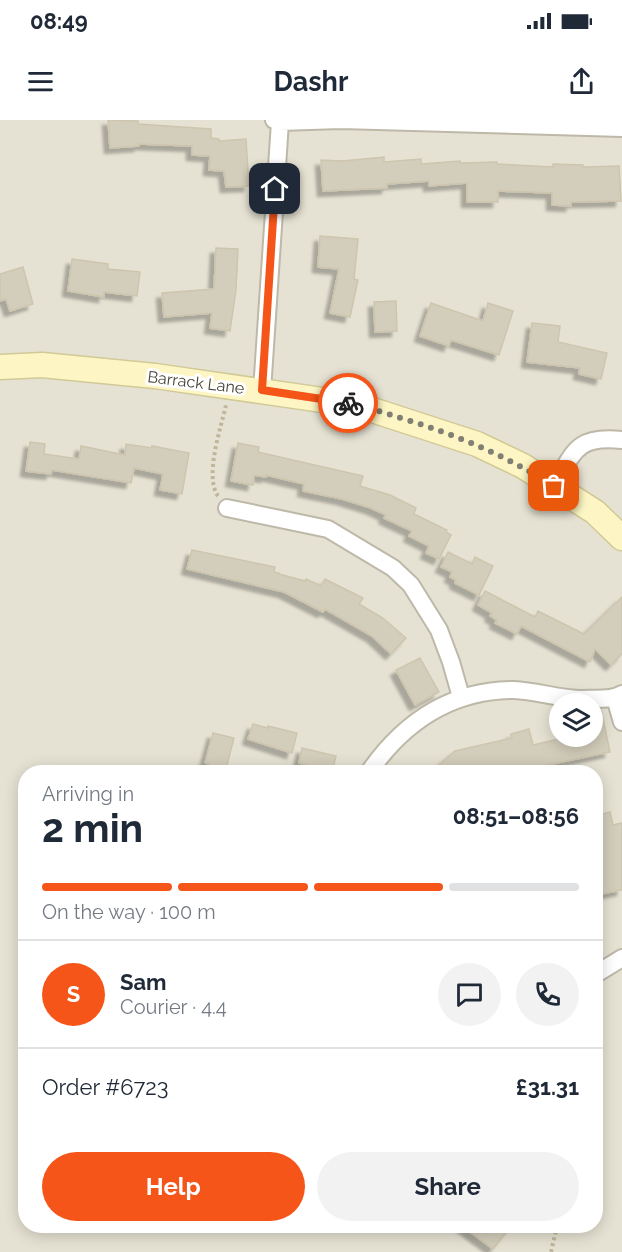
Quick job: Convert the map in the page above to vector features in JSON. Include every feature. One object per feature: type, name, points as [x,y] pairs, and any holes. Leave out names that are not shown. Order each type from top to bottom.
[{"type":"street","points":[[262,390],[277,121],[341,120],[622,129]]},
{"type":"street","name":"Barrack Lane","points":[[0,367],[42,365],[155,376],[357,405],[422,424],[477,444],[523,466],[595,512],[622,538]]},
{"type":"street","points":[[554,486],[572,454],[586,443],[600,438],[622,440]]},
{"type":"street","points":[[227,508],[328,529],[393,568],[411,585],[439,630],[461,698]]},
{"type":"street","points":[[374,765],[386,748],[412,725],[434,710],[461,698],[492,691],[516,690],[570,699],[619,696],[622,722]]},
{"type":"street","points":[[603,970],[622,958]]},
{"type":"path","points":[[227,508],[214,490],[211,474],[229,386]]},
{"type":"path","points":[[551,1252],[555,1233]]},
{"type":"shaded area","points":[[0,120],[622,120],[622,1252],[0,1252]]},
{"type":"building","points":[[108,120],[211,129],[211,138],[219,139],[219,141],[246,139],[249,186],[226,187],[224,171],[209,170],[210,156],[192,155],[192,146],[139,144],[139,146],[110,148]]},
{"type":"building","points":[[384,157],[384,162],[421,159],[421,164],[460,161],[460,163],[497,162],[497,164],[553,167],[553,164],[583,165],[583,167],[619,166],[621,201],[571,202],[571,206],[552,205],[552,193],[498,191],[498,202],[467,202],[467,183],[429,186],[429,181],[387,184],[387,188],[323,191],[321,160],[342,161]]},
{"type":"building","points":[[320,236],[358,239],[354,279],[358,280],[350,317],[330,313],[339,269],[318,267]]},
{"type":"building","points":[[216,248],[238,249],[236,290],[230,331],[210,328],[212,313],[164,317],[162,293],[214,289]]},
{"type":"building","points":[[72,259],[108,264],[108,269],[140,272],[137,296],[104,292],[104,297],[68,291]]},
{"type":"building","points":[[23,267],[33,304],[10,311],[6,299],[0,301],[0,274]]},
{"type":"building","points":[[396,301],[397,331],[375,332],[374,302]]},
{"type":"building","points":[[431,303],[483,321],[488,303],[513,311],[499,355],[451,340],[449,346],[420,336]]},
{"type":"building","points":[[532,323],[560,326],[558,342],[607,353],[601,379],[579,374],[580,368],[527,362]]},
{"type":"building","points":[[30,442],[45,444],[44,454],[79,459],[81,446],[125,455],[126,444],[189,453],[182,494],[160,490],[163,474],[134,468],[131,483],[52,470],[51,474],[26,471]]},
{"type":"building","points":[[238,443],[259,447],[258,452],[363,476],[360,486],[390,495],[416,508],[414,514],[447,530],[446,532],[451,535],[439,559],[426,553],[429,546],[409,536],[412,531],[384,518],[386,515],[371,508],[303,491],[304,484],[266,475],[266,477],[254,475],[253,485],[231,481]]},
{"type":"building","points":[[192,550],[275,567],[274,572],[305,581],[306,579],[321,586],[325,579],[363,598],[359,604],[383,618],[406,638],[391,654],[372,636],[325,609],[323,612],[284,592],[187,569]]},
{"type":"building","points":[[448,552],[472,564],[475,557],[493,566],[479,595],[455,583],[456,580],[450,577],[452,572],[441,567]]},
{"type":"building","points":[[485,591],[535,617],[538,611],[584,634],[622,597],[622,654],[611,665],[595,649],[590,662],[521,626],[517,634],[495,623],[497,620],[490,616],[492,613],[478,605]]},
{"type":"building","points":[[420,658],[439,692],[415,705],[396,670]]},
{"type":"building","points":[[603,719],[610,752],[548,765],[439,765],[455,751],[512,738],[511,734],[529,729],[533,745],[549,741],[549,747],[603,747]]},
{"type":"building","points":[[253,724],[297,733],[292,753],[248,739]]},
{"type":"building","points":[[213,733],[234,738],[227,765],[205,763]]},
{"type":"building","points":[[302,748],[336,756],[334,765],[299,763]]},
{"type":"building","points":[[610,812],[613,825],[622,823],[622,890],[603,894],[603,814]]},
{"type":"building","points":[[471,1233],[506,1233],[493,1249]]},
{"type":"way so far","points":[[348,403],[422,424],[477,444],[523,466],[554,486]]},
{"type":"route","points":[[275,189],[262,390],[348,403]]}]
